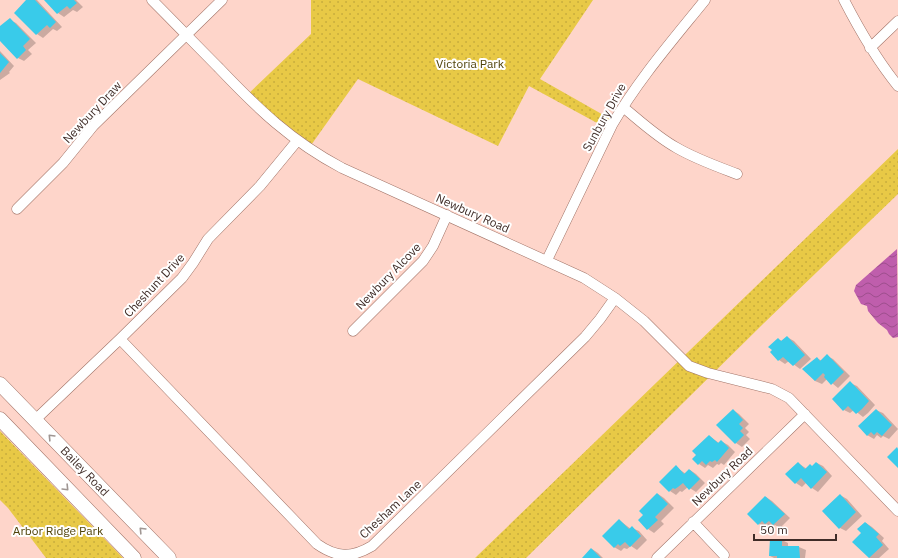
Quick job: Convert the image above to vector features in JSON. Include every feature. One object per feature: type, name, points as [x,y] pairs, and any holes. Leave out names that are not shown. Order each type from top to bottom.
[{"type":"main road","name":"Bailey Road","points":[[0,384],[169,558]]},
{"type":"main road","name":"Bailey Road","points":[[0,419],[134,558]]},
{"type":"street","name":"Newbury Road","points":[[152,0],[250,101],[297,141],[323,158],[342,168],[584,278],[615,298],[644,321],[689,366],[777,391],[789,398],[898,511]]},
{"type":"street","name":"Newbury Draw","points":[[17,209],[60,166],[93,126],[222,0]]},
{"type":"street","name":"Sunbury Drive","points":[[547,260],[622,107],[635,88],[705,0]]},
{"type":"street","points":[[844,0],[870,48],[882,67],[898,86]]},
{"type":"street","points":[[870,48],[898,21]]},
{"type":"street","points":[[622,107],[656,135],[675,148],[695,158],[737,174]]},
{"type":"street","name":"Cheshunt Drive","points":[[35,420],[182,278],[208,239],[260,186],[297,141]]},
{"type":"street","name":"Newbury Alcove","points":[[353,331],[423,261],[433,246],[447,215]]},
{"type":"street","name":"Chesham Lane","points":[[120,339],[317,544],[337,554],[349,555],[361,553],[372,546],[586,337],[615,298]]},
{"type":"street","name":"Newbury Road","points":[[657,558],[805,414]]},
{"type":"street","points":[[693,522],[724,555]]},
{"type":"green space","name":"Victoria Park","points":[[311,0],[593,0],[540,79],[614,121],[610,130],[529,86],[498,146],[358,79],[309,148],[246,96],[311,34]]},
{"type":"green space","points":[[898,149],[898,194],[764,323],[526,558],[475,558]]},
{"type":"green space","name":"Arbor Ridge Park","points":[[0,431],[123,558],[46,558],[8,508],[0,500]]},
{"type":"water","points":[[897,249],[898,337],[893,338],[868,311],[867,306],[861,304],[854,291],[856,285]]},
{"type":"building","points":[[26,0],[35,0],[56,22],[50,28],[47,25],[36,35],[14,13]]},
{"type":"building","points":[[44,0],[74,0],[77,3],[70,9],[67,6],[57,14]]},
{"type":"building","points":[[10,18],[30,39],[23,46],[26,50],[17,59],[0,41],[0,26]]},
{"type":"building","points":[[0,53],[9,62],[0,73]]},
{"type":"building","points":[[787,336],[805,355],[793,366],[783,357],[778,361],[770,352],[772,350],[768,347],[778,338],[781,341]]},
{"type":"building","points":[[827,354],[844,372],[831,385],[824,377],[825,375],[823,373],[815,381],[802,369],[817,357],[820,361]]},
{"type":"building","points":[[850,381],[869,401],[856,414],[848,406],[843,411],[832,399]]},
{"type":"building","points":[[733,409],[743,420],[739,424],[743,428],[740,431],[744,435],[735,444],[716,425]]},
{"type":"building","points":[[876,409],[892,425],[882,436],[877,432],[874,435],[871,432],[867,436],[858,426]]},
{"type":"building","points":[[709,435],[718,443],[721,440],[729,448],[717,462],[715,460],[712,462],[710,461],[706,465],[702,461],[698,465],[692,459],[696,455],[692,451]]},
{"type":"building","points":[[897,447],[898,449],[898,468],[887,457]]},
{"type":"building","points":[[798,462],[805,469],[810,464],[812,466],[816,462],[827,472],[811,489],[801,478],[795,484],[785,474]]},
{"type":"building","points":[[676,465],[684,474],[689,469],[700,479],[689,490],[683,483],[675,489],[673,488],[669,492],[659,482]]},
{"type":"building","points":[[657,493],[668,504],[655,517],[658,520],[647,530],[638,520],[643,515],[639,511]]},
{"type":"building","points":[[840,494],[856,512],[839,529],[822,511]]},
{"type":"building","points":[[765,496],[785,514],[773,525],[769,521],[765,524],[762,521],[758,525],[747,514]]},
{"type":"building","points":[[619,519],[629,529],[632,526],[641,536],[630,547],[625,542],[620,546],[618,544],[614,548],[602,536]]},
{"type":"building","points":[[865,522],[879,534],[876,537],[883,545],[869,558],[852,542],[861,533],[857,529]]},
{"type":"building","points":[[770,539],[782,539],[782,546],[799,546],[800,558],[777,558],[777,556],[769,556]]},
{"type":"building","points":[[591,548],[601,558],[582,558]]}]
